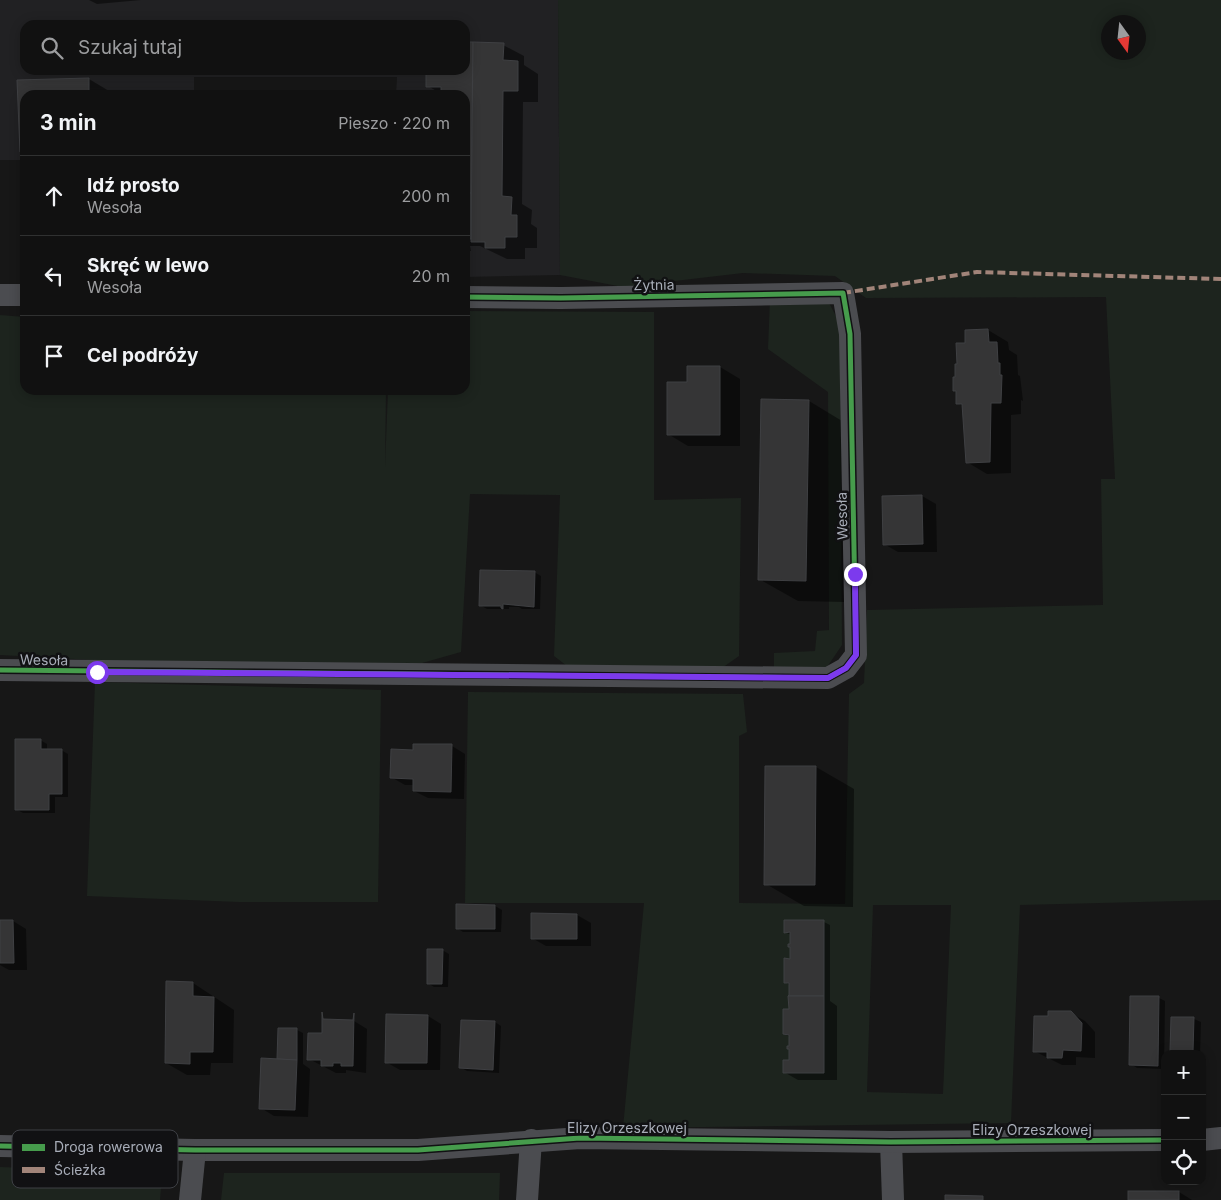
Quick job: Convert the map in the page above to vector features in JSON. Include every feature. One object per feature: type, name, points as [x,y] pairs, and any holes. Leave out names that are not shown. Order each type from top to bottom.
[{"type":"street","name":"Żytnia","points":[[470,297],[561,298],[842,293]]},
{"type":"street","name":"Wesoła","points":[[0,670],[828,678],[846,668],[856,655],[850,334],[842,293]]},
{"type":"street","points":[[0,295],[20,295]]},
{"type":"street","name":"Elizy Orzeszkowej","points":[[178,1150],[418,1150],[531,1140],[580,1138],[891,1142],[1161,1140]]},
{"type":"street","points":[[1206,1140],[1221,1138]]},
{"type":"street","points":[[527,1200],[531,1140]]},
{"type":"street","points":[[891,1142],[894,1200]]},
{"type":"street","points":[[190,1200],[195,1150]]},
{"type":"shaded area","points":[[0,0],[558,0],[560,275],[470,277],[470,90],[396,90],[397,77],[194,77],[194,90],[20,90],[20,160],[0,160]]},
{"type":"shaded area","points":[[558,0],[1221,0],[1221,900],[1020,905],[1011,1123],[623,1128],[644,903],[465,903],[468,692],[743,694],[747,732],[739,736],[739,903],[845,904],[849,694],[864,683],[867,610],[1103,605],[1101,479],[1115,479],[1106,297],[866,298],[835,276],[743,273],[623,287],[560,275]],"holes":[[[873,905],[951,905],[943,1094],[867,1092]]]},
{"type":"shaded area","points":[[770,299],[828,301],[840,324],[842,645],[827,667],[774,667],[774,653],[815,651],[817,631],[829,630],[828,392],[768,349]]},
{"type":"shaded area","points":[[470,311],[654,312],[654,500],[741,498],[739,656],[722,668],[567,666],[554,656],[560,495],[470,494],[461,652],[422,663],[131,662],[0,655],[0,315],[20,317],[20,395],[386,395],[385,467],[388,395],[470,395]]},
{"type":"shaded area","points":[[95,682],[381,690],[378,902],[239,902],[87,896]]},
{"type":"shaded area","points":[[0,1167],[12,1167],[12,1188],[161,1188],[160,1200],[0,1200]]},
{"type":"shaded area","points":[[224,1173],[500,1173],[499,1200],[221,1200]]},
{"type":"building","points":[[470,42],[473,42],[471,193],[470,90],[441,90],[441,87],[426,87],[426,75],[470,75]]},
{"type":"building","points":[[473,42],[504,43],[503,60],[518,61],[518,91],[503,91],[502,196],[512,197],[511,215],[517,215],[517,237],[505,237],[505,248],[485,248],[485,242],[471,242]]},
{"type":"building","points":[[89,78],[89,90],[20,90],[20,152],[17,80]]},
{"type":"building","points":[[470,193],[471,193],[470,239]]},
{"type":"building","points":[[988,329],[989,342],[997,342],[998,363],[1000,363],[1000,375],[1002,375],[1001,403],[991,403],[990,462],[966,463],[962,404],[956,404],[956,391],[953,391],[953,377],[955,377],[955,364],[957,364],[956,343],[965,343],[965,330]]},
{"type":"building","points":[[687,366],[720,366],[720,435],[667,435],[667,382],[687,382]]},
{"type":"building","points":[[761,399],[809,400],[806,581],[758,580]]},
{"type":"building","points":[[922,495],[923,544],[883,545],[882,496]]},
{"type":"building","points":[[480,570],[535,571],[534,607],[503,604],[503,609],[501,606],[479,606]]},
{"type":"building","points":[[15,739],[41,739],[41,749],[62,749],[62,794],[49,794],[49,810],[15,810]]},
{"type":"building","points":[[413,744],[452,744],[451,792],[413,791],[413,779],[390,778],[391,749],[413,750]]},
{"type":"building","points":[[765,766],[816,766],[815,885],[764,885]]},
{"type":"building","points":[[456,904],[495,905],[495,929],[456,929]]},
{"type":"building","points":[[531,913],[577,914],[577,939],[531,939]]},
{"type":"building","points":[[0,920],[13,920],[14,963],[0,963]]},
{"type":"building","points":[[784,920],[824,920],[824,996],[788,996],[789,983],[784,983],[784,958],[790,959],[790,947],[788,947],[788,944],[790,944],[790,932],[784,933]]},
{"type":"building","points":[[427,949],[443,949],[442,984],[427,984]]},
{"type":"building","points":[[166,981],[193,982],[193,996],[214,997],[213,1052],[190,1052],[190,1064],[165,1063]]},
{"type":"building","points":[[788,996],[824,996],[824,1073],[783,1073],[783,1060],[789,1060],[789,1049],[787,1049],[787,1046],[789,1046],[789,1035],[783,1034],[783,1009],[789,1009]]},
{"type":"building","points":[[1130,996],[1159,996],[1158,1066],[1129,1065]]},
{"type":"building","points":[[1048,1011],[1071,1011],[1082,1023],[1081,1051],[1063,1050],[1062,1058],[1047,1058],[1047,1052],[1033,1052],[1034,1016],[1048,1016]]},
{"type":"building","points":[[322,1012],[323,1019],[353,1020],[354,1013],[353,1066],[341,1066],[341,1063],[333,1063],[333,1066],[321,1066],[321,1060],[307,1060],[308,1033],[322,1033]]},
{"type":"building","points":[[386,1014],[428,1015],[427,1063],[385,1063]]},
{"type":"building","points":[[1171,1017],[1194,1017],[1193,1050],[1170,1050]]},
{"type":"building","points":[[461,1020],[495,1021],[493,1070],[459,1068]]},
{"type":"building","points":[[278,1028],[297,1028],[297,1060],[277,1059]]},
{"type":"building","points":[[261,1058],[297,1060],[295,1110],[259,1109]]},
{"type":"building","points":[[1128,1191],[1179,1191],[1179,1200],[1128,1200]]},
{"type":"building","points":[[945,1195],[983,1196],[983,1200],[945,1200]]},
{"type":"marked path","points":[[843,293],[977,272],[1221,279]]},
{"type":"cycle path","points":[[0,670],[828,678],[846,668],[856,655],[850,334],[843,293],[561,298],[470,297]]},
{"type":"cycle path","points":[[178,1150],[418,1150],[580,1138],[891,1142],[1161,1140]]},
{"type":"cycle path","points":[[0,1146],[12,1146]]},
{"type":"route","points":[[97,672],[828,678],[846,668],[856,655],[855,574]]}]
